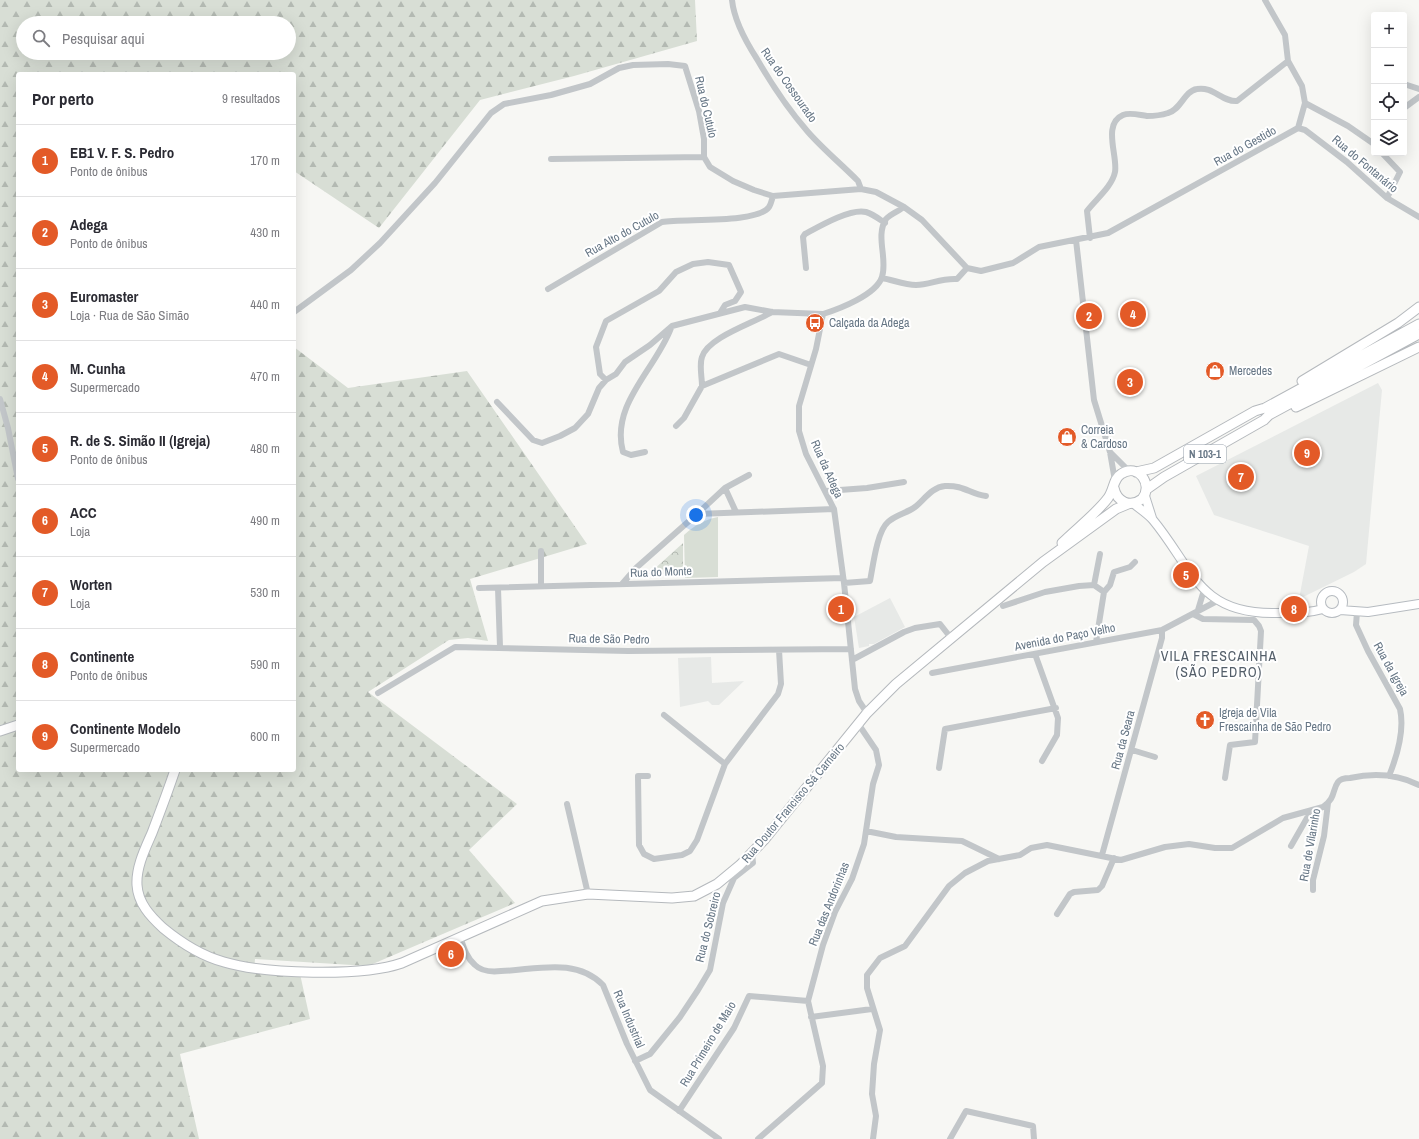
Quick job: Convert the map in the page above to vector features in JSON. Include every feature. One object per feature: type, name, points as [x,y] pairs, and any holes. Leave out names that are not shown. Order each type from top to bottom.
[{"type":"main road","points":[[1255,411],[1263,404],[1398,323],[1419,307]]},
{"type":"main road","points":[[1255,411],[1265,408],[1419,324]]},
{"type":"main road","points":[[1264,420],[1269,415],[1419,334]]},
{"type":"main road","points":[[1264,420],[1271,419],[1419,347]]},
{"type":"main road","name":"N 103-1","points":[[1132,471],[1154,468],[1255,411]]},
{"type":"main road","name":"N 103-1","points":[[1146,492],[1164,477],[1264,420]]},
{"type":"main road","points":[[1152,519],[1144,478],[1132,471],[1120,474],[1115,485],[1118,498],[1131,504],[1152,519],[1204,590],[1217,601],[1237,610],[1252,613],[1304,612],[1323,609],[1332,614],[1340,610],[1357,612],[1383,610],[1419,604]]},
{"type":"main road","name":"Rua Doutor Francisco Sá Carneiro","points":[[174,772],[140,864],[137,885],[141,904],[153,919],[172,935],[196,951],[223,962],[260,969],[295,971],[343,972],[377,969],[402,964],[461,939],[542,901],[588,894],[672,898],[694,896],[716,884],[740,865],[752,853],[791,809],[867,713],[896,684],[1042,562],[1108,499],[1115,485]]},
{"type":"main road","points":[[1131,504],[1146,492]]},
{"type":"main road","name":"Rua Doutor Francisco Sá Carneiro","points":[[1042,562],[1116,509],[1131,504]]},
{"type":"main road","points":[[1304,612],[1326,593],[1333,591],[1340,594],[1343,600],[1357,612]]},
{"type":"main road","points":[[1321,598],[1323,609]]},
{"type":"main road","points":[[1340,610],[1343,600]]},
{"type":"main road","points":[[0,731],[16,726]]},
{"type":"street","name":"Rua do Cossourado","points":[[732,0],[733,8],[748,45],[790,111],[809,133],[858,181],[861,189]]},
{"type":"street","points":[[1265,0],[1285,35],[1288,61],[1302,86],[1305,103],[1298,128]]},
{"type":"street","points":[[1090,238],[1087,211],[1108,185],[1115,172],[1112,129],[1116,121],[1122,115],[1130,114],[1148,116],[1169,113],[1177,108],[1189,93],[1196,88],[1207,89],[1231,101],[1237,100],[1288,61]]},
{"type":"street","name":"Rua do Cutulo","points":[[296,311],[352,270],[380,243],[435,183],[491,113],[504,104],[516,100],[530,99],[590,84],[619,68],[649,64],[685,66],[699,111],[704,139],[704,156],[710,166],[733,181],[773,196],[861,189],[876,192],[922,220],[967,268]]},
{"type":"street","points":[[1407,85],[1419,89]]},
{"type":"street","points":[[1407,106],[1419,97]]},
{"type":"street","points":[[1305,103],[1348,126],[1371,141]]},
{"type":"street","name":"Rua do Gestido","points":[[1076,240],[1108,234],[1298,128]]},
{"type":"street","name":"Rua do Fontanário","points":[[1298,128],[1305,130],[1347,162],[1387,198],[1419,217]]},
{"type":"street","points":[[551,159],[704,156]]},
{"type":"street","points":[[1385,156],[1400,172],[1387,198]]},
{"type":"street","name":"Rua Alto do Cutulo","points":[[548,289],[662,222],[672,220],[704,221],[758,215],[768,208],[773,196]]},
{"type":"street","points":[[497,402],[533,440],[542,443],[575,428],[588,414],[599,388],[606,380],[616,374],[625,362],[650,345],[672,326],[745,307],[772,312],[823,314],[843,308],[879,284],[884,270],[882,228],[887,218],[904,208]]},
{"type":"street","points":[[806,268],[803,237],[805,234],[832,219],[862,211],[872,214],[885,222]]},
{"type":"street","points":[[882,278],[915,286],[922,285],[940,279],[957,278],[967,268],[981,271],[1013,263],[1039,247],[1076,240],[1094,400],[1110,452],[1115,485]]},
{"type":"street","points":[[606,380],[600,374],[596,347],[606,321],[659,291],[676,272],[693,264],[700,263],[708,262],[729,265],[741,292],[735,301],[725,305],[720,313]]},
{"type":"street","points":[[676,426],[684,418],[702,386],[701,358],[708,346],[724,336],[772,312]]},
{"type":"street","name":"Rua da Adega","points":[[823,314],[799,406],[799,431],[806,454],[826,491],[834,510],[855,689],[858,701],[867,713]]},
{"type":"street","points":[[645,452],[631,455],[623,452],[620,440],[623,415],[642,376],[666,341],[672,326]]},
{"type":"street","points":[[702,386],[779,354],[811,364]]},
{"type":"street","points":[[0,400],[8,428],[16,469]]},
{"type":"street","points":[[1110,452],[1132,471]]},
{"type":"street","points":[[622,584],[636,568],[725,488],[749,475]]},
{"type":"street","points":[[826,491],[867,488],[904,482]]},
{"type":"street","name":"Rua do Monte","points":[[479,588],[870,580],[881,531],[887,522],[914,507],[933,490],[944,486],[964,487],[980,495],[986,496]]},
{"type":"street","points":[[725,488],[736,512]]},
{"type":"street","points":[[697,514],[834,510]]},
{"type":"street","points":[[541,551],[541,586]]},
{"type":"street","points":[[1094,585],[1100,554]]},
{"type":"street","points":[[1096,642],[1104,592],[1110,585],[1114,572],[1130,567],[1135,562]]},
{"type":"street","points":[[1003,606],[1045,592],[1094,585],[1104,592]]},
{"type":"street","points":[[498,588],[500,647]]},
{"type":"street","points":[[1204,590],[1196,612],[1202,619],[1254,620],[1261,631],[1254,742],[1230,745],[1225,778]]},
{"type":"street","name":"Avenida do Paço Velho","points":[[932,674],[1162,630],[1217,601]]},
{"type":"street","name":"Rua da Igreja","points":[[1357,612],[1356,625],[1368,651],[1400,709],[1402,718],[1399,748],[1389,776]]},
{"type":"street","points":[[852,660],[915,628],[940,624],[951,638]]},
{"type":"street","name":"Rua da Seara","points":[[1102,855],[1162,638],[1162,630]]},
{"type":"street","name":"Rua de São Pedro","points":[[378,693],[455,648],[500,647],[628,651],[851,649]]},
{"type":"street","points":[[648,776],[638,776],[639,845],[644,854],[654,859],[682,856],[690,851],[697,840],[725,764],[778,694],[780,684],[779,650]]},
{"type":"street","points":[[1035,654],[1056,708],[1058,718],[1057,735],[1042,761]]},
{"type":"street","points":[[939,768],[945,729],[1056,708]]},
{"type":"street","points":[[664,715],[725,764]]},
{"type":"street","name":"Rua das Andorinhas","points":[[758,1139],[822,1082],[823,1066],[808,1001],[823,945],[835,912],[852,879],[864,844],[873,784],[879,765],[876,750],[859,725]]},
{"type":"street","points":[[1132,750],[1155,757]]},
{"type":"street","name":"Rua de Vilarinho","points":[[1313,890],[1313,880],[1324,836],[1328,804],[1334,794],[1338,782],[1364,775],[1389,776]]},
{"type":"street","points":[[1389,776],[1419,785]]},
{"type":"street","points":[[567,804],[588,894]]},
{"type":"street","points":[[874,1139],[876,1116],[872,1094],[874,1064],[880,1030],[866,988],[867,974],[880,958],[905,946],[935,903],[949,886],[960,877],[988,861],[1020,855],[1031,848],[1047,845],[1121,860],[1165,847],[1189,844],[1232,848],[1283,818],[1317,809],[1328,804]]},
{"type":"street","points":[[1291,846],[1307,818],[1317,809]]},
{"type":"street","points":[[866,831],[896,837],[962,841],[1000,859]]},
{"type":"street","name":"Rua do Sobreiro","points":[[635,1061],[650,1054],[665,1037],[710,970],[723,904],[734,878],[753,863],[752,853]]},
{"type":"street","points":[[1057,914],[1070,894],[1074,892],[1098,890],[1102,886],[1114,858]]},
{"type":"street","name":"Rua Industrial","points":[[461,939],[465,953],[475,966],[488,972],[562,966],[572,967],[583,971],[599,981],[603,985],[635,1061],[650,1090],[719,1139]]},
{"type":"street","name":"Rua Primeiro de Maio","points":[[679,1111],[734,1028],[749,996],[808,1001]]},
{"type":"street","points":[[812,1017],[872,1009]]},
{"type":"street","points":[[950,1139],[966,1111],[1033,1126],[1034,1139]]},
{"type":"shaded area","points":[[1378,383],[1382,390],[1366,564],[1354,572],[1299,599],[1309,546],[1214,515],[1196,476]]},
{"type":"shaded area","points":[[890,598],[905,627],[874,644],[869,644],[869,646],[859,648],[854,617]]},
{"type":"shaded area","points":[[711,657],[712,683],[744,681],[719,705],[712,705],[708,701],[680,707],[678,658]]},
{"type":"green space","points":[[0,0],[695,0],[697,41],[574,76],[480,100],[379,228],[296,172],[296,72],[16,72],[16,772],[296,772],[296,349],[348,388],[467,371],[587,544],[470,579],[488,641],[468,638],[449,640],[368,692],[517,804],[469,850],[515,903],[368,966],[255,959],[254,972],[300,974],[310,1019],[180,1054],[199,1139],[0,1139]]},
{"type":"green space","points":[[718,517],[718,577],[685,578],[684,535],[700,523]]},
{"type":"green space","points":[[683,543],[683,574],[649,574],[651,572]]},
{"type":"place","name":"M. Cunha","points":[[1133,314]]},
{"type":"place","name":"Adega","points":[[1089,316]]},
{"type":"place","name":"Calçada da Adega","points":[[815,323]]},
{"type":"place","name":"Mercedes","points":[[1215,371]]},
{"type":"place","name":"Euromaster","points":[[1130,382]]},
{"type":"place","name":"Correia & Cardoso","points":[[1067,437]]},
{"type":"place","name":"Continente Modelo","points":[[1307,453]]},
{"type":"place","name":"Worten","points":[[1241,477]]},
{"type":"place","name":"R. de S. Simão II (Igreja)","points":[[1186,575]]},
{"type":"place","name":"EB1 V. F. S. Pedro","points":[[841,609]]},
{"type":"place","name":"Continente","points":[[1294,609]]},
{"type":"place","name":"Igreja de Vila Frescaínha de São Pedro","points":[[1205,720]]},
{"type":"place","name":"ACC","points":[[451,954]]},
{"type":"district","name":"VILA FRESCAINHA (SÃO PEDRO)","points":[[1219,664]]}]
